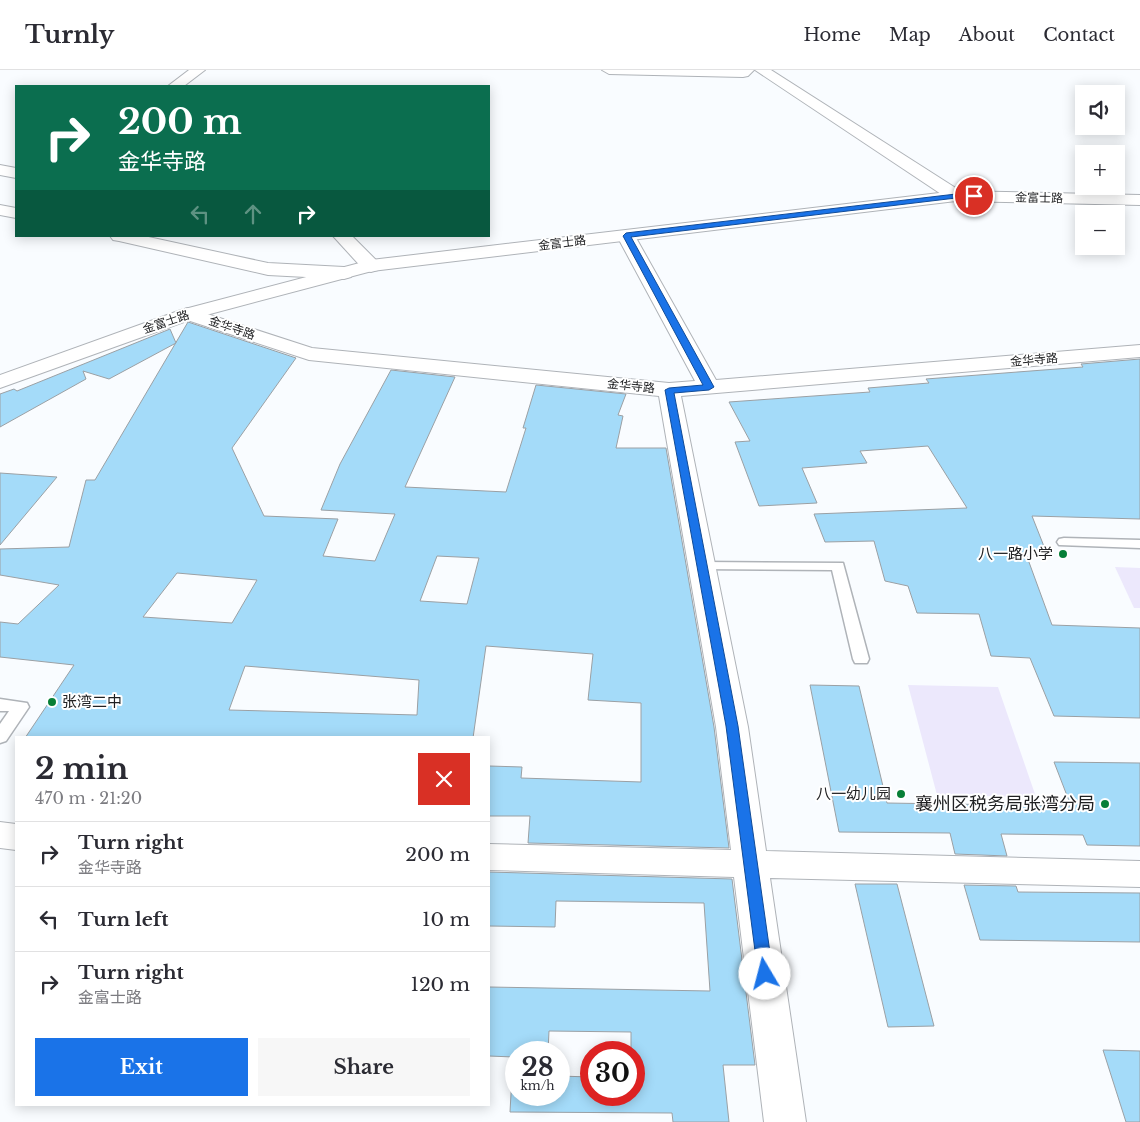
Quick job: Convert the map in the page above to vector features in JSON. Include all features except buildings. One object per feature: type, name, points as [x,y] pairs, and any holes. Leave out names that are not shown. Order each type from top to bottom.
[{"type":"street","points":[[176,85],[196,70]]},
{"type":"street","points":[[610,70],[743,73],[747,70]]},
{"type":"street","points":[[762,70],[956,196]]},
{"type":"street","points":[[0,170],[15,173]]},
{"type":"street","name":"金富士路","points":[[0,382],[188,314],[371,266],[956,196],[1140,200]]},
{"type":"street","points":[[0,210],[15,213]]},
{"type":"street","points":[[626,236],[709,387]]},
{"type":"street","points":[[124,237],[268,269],[344,273]]},
{"type":"street","points":[[343,237],[371,266]]},
{"type":"street","name":"金华寺路","points":[[188,314],[309,354],[669,390],[1140,351]]},
{"type":"street","points":[[669,390],[732,726],[785,1122]]},
{"type":"street","points":[[0,835],[15,837]]},
{"type":"street","points":[[490,856],[1140,874]]},
{"type":"lane","points":[[1064,542],[1140,544]]},
{"type":"lane","points":[[702,566],[838,566],[862,659]]},
{"type":"lane","points":[[0,705],[22,707],[0,737]]},
{"type":"shaded area","points":[[1115,567],[1140,568],[1140,608],[1134,608]]},
{"type":"shaded area","points":[[908,685],[998,687],[1036,797],[937,795]]},
{"type":"place","name":"八一路小学","points":[[1063,554]]},
{"type":"place","name":"张湾二中","points":[[52,702]]},
{"type":"place","name":"八一幼儿园","points":[[901,794]]},
{"type":"place","name":"襄州区税务局张湾分局","points":[[1105,804]]},
{"type":"route","points":[[765,974],[732,726],[669,390],[709,387],[626,236],[956,196],[974,196]]}]
